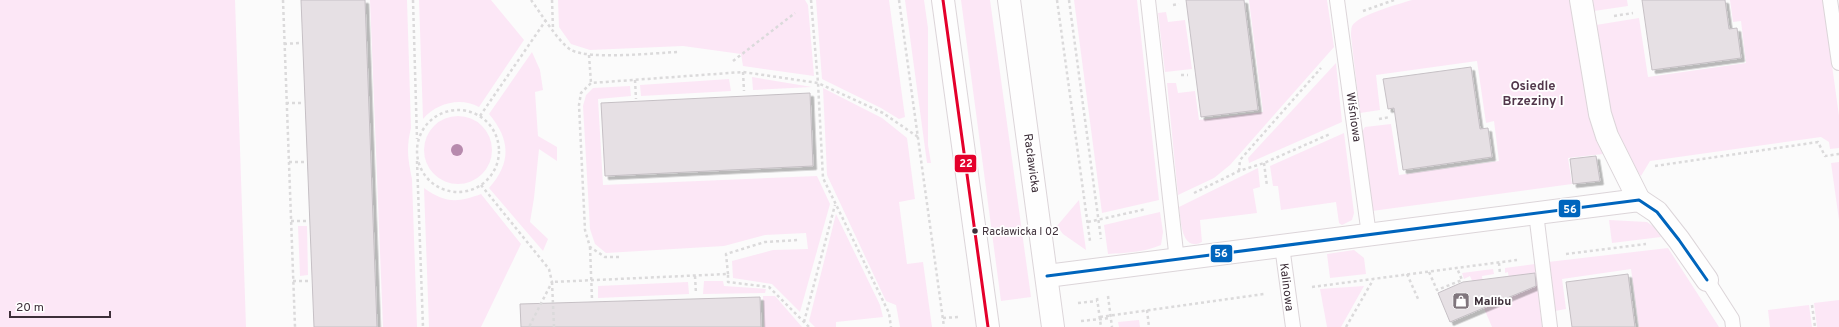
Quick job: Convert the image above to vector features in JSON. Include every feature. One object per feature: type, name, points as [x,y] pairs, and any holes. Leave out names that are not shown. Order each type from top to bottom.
[{"type":"street","points":[[943,0],[988,327]]},
{"type":"street","name":"Racławicka","points":[[1009,0],[1054,327]]},
{"type":"street","points":[[1582,0],[1600,114],[1607,136],[1639,200],[1657,212],[1708,280]]},
{"type":"street","name":"Kalinowa","points":[[1047,276],[1177,261],[1639,200]]},
{"type":"lane","points":[[1148,0],[1177,261]]},
{"type":"lane","name":"Wiśniowa","points":[[1337,0],[1370,235]]},
{"type":"lane","points":[[1830,0],[1839,63]]},
{"type":"lane","points":[[1536,213],[1550,327]]},
{"type":"lane","name":"Kalinowa","points":[[1282,246],[1293,327]]},
{"type":"lane","points":[[1708,280],[1732,319],[1733,327]]},
{"type":"path","points":[[283,0],[295,327]]},
{"type":"path","points":[[413,0],[423,327]]},
{"type":"path","points":[[531,0],[560,39],[571,49],[589,55],[678,52]]},
{"type":"path","points":[[552,0],[553,29]]},
{"type":"path","points":[[810,0],[818,83],[823,178],[889,313],[891,327]]},
{"type":"path","points":[[899,0],[944,327]]},
{"type":"path","points":[[1057,0],[1088,222],[1112,327]]},
{"type":"path","points":[[1069,0],[1098,220],[1098,301],[1102,327]]},
{"type":"path","points":[[1340,20],[1394,0]]},
{"type":"path","points":[[733,61],[794,13]]},
{"type":"path","points":[[480,116],[546,20]]},
{"type":"path","points":[[284,44],[299,43]]},
{"type":"path","points":[[1239,172],[1240,160],[1343,43]]},
{"type":"path","points":[[589,55],[591,83]]},
{"type":"path","points":[[743,72],[744,91]]},
{"type":"path","points":[[592,299],[590,247],[585,230],[579,105],[581,93],[591,83],[743,72],[818,83],[883,113],[918,137]]},
{"type":"path","points":[[635,80],[636,99]]},
{"type":"path","points":[[286,103],[300,103]]},
{"type":"path","points":[[417,142],[423,129],[432,118],[445,111],[459,109],[473,112],[480,116],[494,131],[499,144],[499,159],[495,171],[487,181],[476,189],[463,192],[450,192],[438,188],[428,180],[420,169],[417,156]]},
{"type":"path","points":[[1088,222],[1170,204],[1239,172],[1264,163],[1355,123]]},
{"type":"path","points":[[289,162],[305,162]]},
{"type":"path","points":[[1264,163],[1266,186]]},
{"type":"path","points":[[481,185],[549,269],[552,282],[554,327]]},
{"type":"path","points":[[804,322],[835,204]]},
{"type":"path","points":[[291,221],[306,221]]},
{"type":"path","points":[[799,240],[765,242],[726,254],[728,282],[770,286],[809,327]]},
{"type":"path","points":[[1500,274],[1499,263],[1679,240]]},
{"type":"path","points":[[590,247],[605,257],[619,257]]},
{"type":"path","points":[[1430,272],[1438,290],[1462,280],[1457,268]]},
{"type":"path","points":[[552,282],[728,274]]},
{"type":"path","points":[[1407,274],[1419,301]]},
{"type":"path","points":[[696,276],[696,294]]},
{"type":"path","points":[[1346,327],[1373,280]]},
{"type":"path","points":[[293,281],[308,281]]},
{"type":"path","points":[[529,327],[552,282]]},
{"type":"path","points":[[1071,304],[1098,301]]},
{"type":"path","points":[[1812,305],[1815,327]]},
{"type":"path","points":[[1147,310],[1150,327]]},
{"type":"path","points":[[943,318],[964,316]]},
{"type":"path","points":[[1078,321],[1111,318]]},
{"type":"shaded area","points":[[0,0],[235,0],[246,327],[0,327]]},
{"type":"shaded area","points":[[370,0],[407,0],[411,128],[408,142],[408,154],[412,179],[417,327],[383,327]]},
{"type":"shaded area","points":[[419,0],[491,0],[524,40],[479,107],[464,102],[449,103],[435,109],[423,119]]},
{"type":"shaded area","points":[[558,0],[805,0],[808,5],[814,76],[743,66],[741,54],[683,46],[590,50],[571,44],[559,27]]},
{"type":"shaded area","points":[[816,0],[889,0],[905,117],[899,119],[881,108],[822,79]]},
{"type":"shaded area","points":[[905,0],[924,0],[928,28],[928,145],[931,163],[927,163]]},
{"type":"shaded area","points":[[961,0],[990,0],[1031,297],[1001,301]]},
{"type":"shaded area","points":[[1074,0],[1137,0],[1159,200],[1102,213]]},
{"type":"shaded area","points":[[1249,0],[1327,0],[1334,47],[1230,165],[1214,178],[1178,195],[1167,83],[1176,83],[1178,93],[1195,91],[1199,120],[1263,112]]},
{"type":"shaded area","points":[[1412,0],[1574,0],[1585,93],[1591,119],[1603,154],[1568,158],[1572,184],[1372,211],[1362,132],[1365,127],[1391,124],[1399,175],[1499,161],[1494,121],[1486,123],[1477,61],[1376,75],[1380,110],[1360,113],[1351,36],[1352,26],[1370,14]]},
{"type":"shaded area","points":[[1593,0],[1627,0],[1628,6],[1594,11]]},
{"type":"shaded area","points":[[1730,0],[1823,0],[1839,116],[1839,148],[1830,149],[1829,142],[1821,137],[1650,161],[1641,176],[1629,160],[1610,116],[1596,25],[1639,18],[1648,77],[1746,63],[1741,21],[1733,22]]},
{"type":"shaded area","points":[[1166,12],[1168,22],[1185,20],[1192,69],[1165,72],[1158,13]]},
{"type":"shaded area","points":[[532,52],[540,70],[543,90],[535,92],[538,136],[557,147],[557,161],[539,149],[530,222],[548,239],[543,251],[489,188],[502,169],[506,151],[501,132],[489,114]]},
{"type":"shaded area","points":[[1336,63],[1342,122],[1249,163],[1248,158]]},
{"type":"shaded area","points":[[752,77],[812,87],[753,90]]},
{"type":"shaded area","points":[[729,79],[731,91],[641,96],[640,85]]},
{"type":"shaded area","points":[[630,86],[631,96],[598,99],[603,185],[817,176],[830,204],[800,312],[772,284],[733,278],[732,261],[773,250],[808,249],[806,233],[765,235],[724,246],[606,253],[595,244],[590,229],[583,106],[586,95],[593,88]]},
{"type":"shaded area","points":[[823,88],[882,118],[907,138],[915,199],[899,202],[907,264],[923,262],[932,327],[900,327],[896,305],[886,301],[827,175]]},
{"type":"shaded area","points":[[458,116],[471,118],[482,126],[490,137],[492,150],[490,163],[482,174],[471,182],[458,184],[445,182],[434,174],[426,163],[424,150],[426,137],[434,126],[445,118]]},
{"type":"shaded area","points":[[1344,133],[1354,213],[1352,220],[1342,225],[1339,223],[1336,202],[1281,210],[1278,186],[1273,186],[1270,166]]},
{"type":"shaded area","points":[[1839,162],[1839,220],[1831,163]]},
{"type":"shaded area","points":[[1258,168],[1260,187],[1253,189],[1257,213],[1200,220],[1202,242],[1195,244],[1190,243],[1183,233],[1179,207]]},
{"type":"shaded area","points":[[424,188],[438,197],[451,200],[465,199],[481,194],[521,244],[481,327],[429,327]]},
{"type":"shaded area","points":[[1079,200],[1086,250],[1063,234],[1057,226]]},
{"type":"shaded area","points":[[1160,212],[1163,232],[1161,245],[1142,251],[1108,254],[1104,225]]},
{"type":"shaded area","points":[[836,214],[880,305],[883,317],[836,322],[836,327],[815,327],[809,321]]},
{"type":"shaded area","points":[[1609,220],[1647,222],[1654,227],[1661,237],[1612,243]]},
{"type":"shaded area","points":[[298,226],[307,226],[308,275],[300,276]]},
{"type":"shaded area","points":[[1668,248],[1719,327],[1639,327],[1631,269],[1562,279],[1566,309],[1555,311],[1548,262]]},
{"type":"shaded area","points":[[1354,250],[1364,258],[1366,274],[1330,278],[1327,254]]},
{"type":"shaded area","points":[[1535,264],[1542,327],[1492,327],[1470,276],[1464,279],[1462,273],[1493,269],[1494,274],[1482,276],[1486,305],[1512,302],[1508,272],[1505,273],[1505,268]]},
{"type":"shaded area","points":[[704,281],[723,281],[724,286],[766,289],[765,293],[703,294]]},
{"type":"shaded area","points":[[688,282],[689,294],[598,298],[598,286]]},
{"type":"shaded area","points":[[1364,286],[1341,327],[1327,327],[1320,289]]},
{"type":"shaded area","points":[[763,296],[775,296],[802,327],[764,327]]},
{"type":"shaded area","points":[[1839,300],[1839,327],[1817,327],[1814,303]]},
{"type":"shaded area","points":[[1809,305],[1812,327],[1770,327],[1768,310]]},
{"type":"shaded area","points":[[1139,320],[1140,327],[1119,327],[1118,322]]},
{"type":"building","points":[[301,0],[365,0],[377,327],[314,327]]},
{"type":"building","points":[[1186,0],[1244,0],[1258,110],[1201,117]]},
{"type":"building","points":[[1642,0],[1725,0],[1729,29],[1737,28],[1741,58],[1652,70]]},
{"type":"building","points":[[1471,67],[1480,129],[1488,128],[1492,157],[1403,170],[1394,108],[1388,109],[1383,79]]},
{"type":"building","points":[[810,93],[813,166],[605,176],[601,103]]},
{"type":"building","points":[[1596,156],[1600,181],[1573,184],[1570,159]]},
{"type":"building","points":[[1535,273],[1536,286],[1450,322],[1438,293],[1463,282]]},
{"type":"building","points":[[1628,274],[1635,327],[1572,327],[1566,282]]},
{"type":"building","points":[[760,297],[761,327],[521,327],[520,304]]},
{"type":"transit line","name":"22","points":[[943,0],[988,327]]},
{"type":"transit line","name":"56","points":[[1047,276],[1639,200],[1657,212],[1707,280]]},
{"type":"place","name":"Racławicka I 02","points":[[975,231]]},
{"type":"place","name":"Malibu","points":[[1461,301]]},
{"type":"district","name":"Osiedle Brzeziny I","points":[[1533,92]]}]
